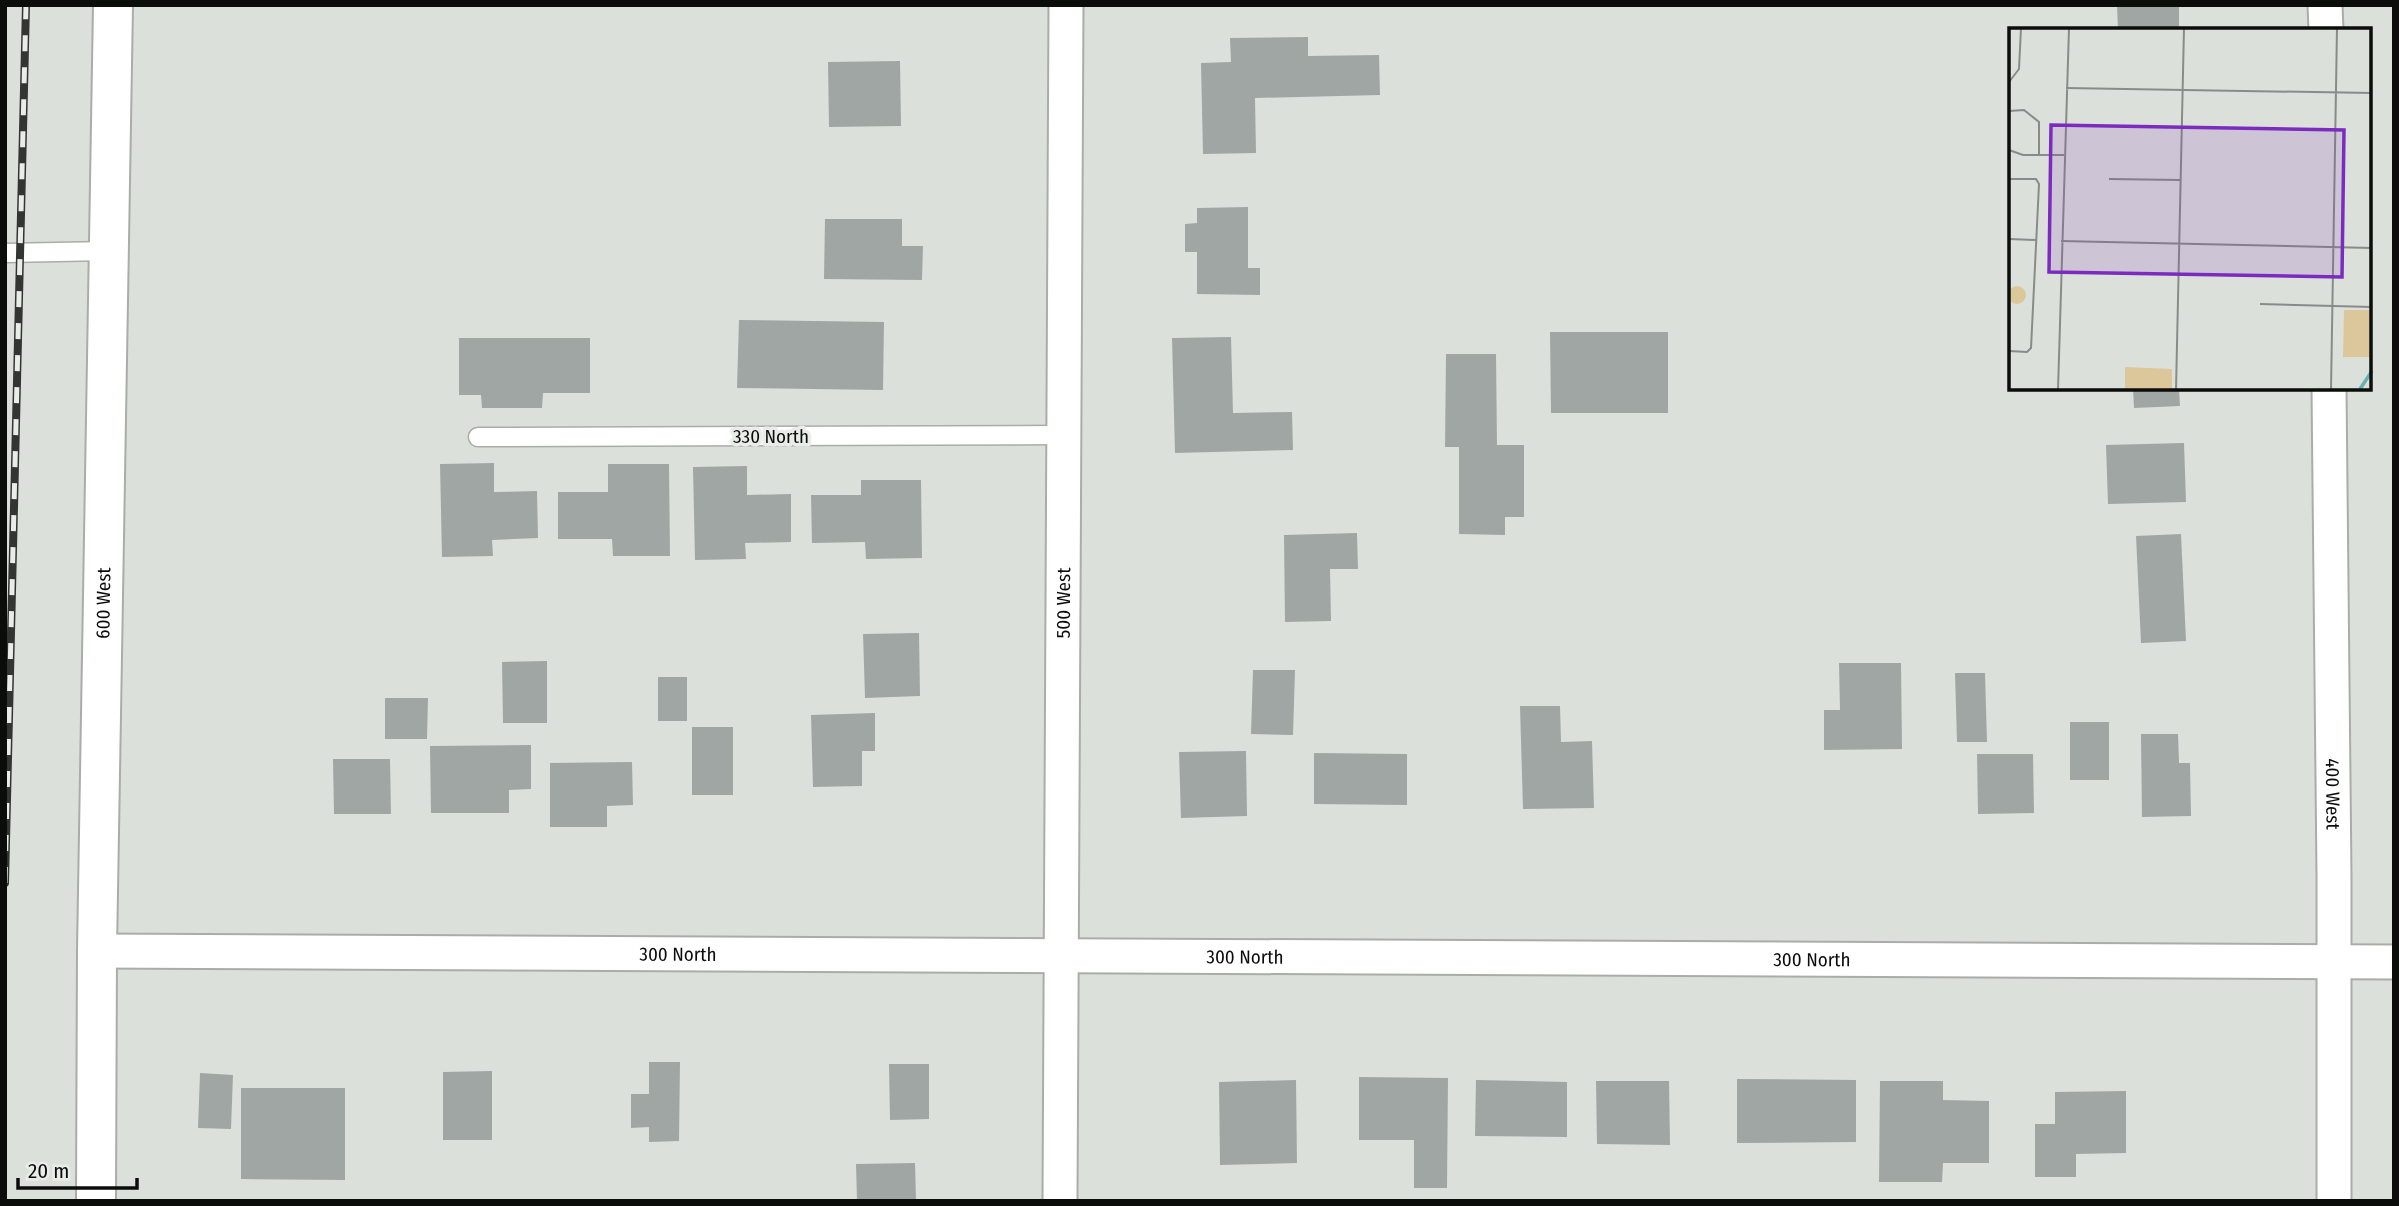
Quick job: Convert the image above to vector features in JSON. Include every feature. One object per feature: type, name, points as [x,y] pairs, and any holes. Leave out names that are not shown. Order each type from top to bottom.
[{"type":"main road","name":"600 West","points":[[96,1201],[97,951],[113,5]]},
{"type":"street","name":"500 West","points":[[1060,1201],[1066,5]]},
{"type":"street","points":[[2325,5],[2326,28]]},
{"type":"street","name":"400 West","points":[[2329,390],[2335,961],[2334,1201]]},
{"type":"street","name":"300 North","points":[[97,951],[2394,962]]},
{"type":"lane","points":[[5,253],[108,251]]},
{"type":"lane","name":"330 North","points":[[478,437],[1064,435]]},
{"type":"building","points":[[2117,5],[2179,5],[2179,28],[2118,28]]},
{"type":"building","points":[[1308,37],[1308,56],[1379,55],[1380,95],[1255,98],[1256,153],[1203,154],[1201,63],[1231,62],[1230,38]]},
{"type":"building","points":[[900,61],[901,126],[829,127],[828,62]]},
{"type":"building","points":[[1248,207],[1248,268],[1260,268],[1260,295],[1197,294],[1197,252],[1185,252],[1185,224],[1197,223],[1197,208]]},
{"type":"building","points":[[825,219],[902,219],[902,246],[923,246],[922,280],[824,279]]},
{"type":"building","points":[[739,320],[884,322],[883,390],[737,388]]},
{"type":"building","points":[[1550,332],[1668,332],[1668,413],[1551,413]]},
{"type":"building","points":[[1231,337],[1233,413],[1292,412],[1293,450],[1175,453],[1172,338]]},
{"type":"building","points":[[459,338],[590,338],[590,393],[543,393],[542,408],[482,408],[481,395],[459,395]]},
{"type":"building","points":[[1446,354],[1496,354],[1497,445],[1524,445],[1524,517],[1505,517],[1505,535],[1459,534],[1459,447],[1445,447]]},
{"type":"building","points":[[2133,390],[2179,390],[2180,406],[2134,408]]},
{"type":"building","points":[[2184,443],[2186,502],[2108,504],[2106,445]]},
{"type":"building","points":[[494,463],[494,492],[537,491],[538,538],[492,540],[493,556],[442,557],[440,464]]},
{"type":"building","points":[[608,464],[669,464],[670,556],[613,556],[612,539],[558,539],[558,492],[608,492]]},
{"type":"building","points":[[747,466],[747,495],[791,494],[791,542],[745,543],[746,559],[695,560],[693,467]]},
{"type":"building","points":[[861,480],[921,480],[922,558],[866,559],[865,542],[812,543],[811,495],[861,495]]},
{"type":"building","points":[[1357,533],[1358,569],[1330,569],[1331,621],[1285,622],[1284,535]]},
{"type":"building","points":[[2181,534],[2186,641],[2141,643],[2136,536]]},
{"type":"building","points":[[919,633],[920,696],[865,698],[863,634]]},
{"type":"building","points":[[547,661],[547,723],[503,723],[502,662]]},
{"type":"building","points":[[1839,663],[1901,663],[1902,749],[1824,750],[1824,710],[1840,710]]},
{"type":"building","points":[[1253,670],[1295,670],[1293,735],[1251,734]]},
{"type":"building","points":[[1955,673],[1985,673],[1987,742],[1957,742]]},
{"type":"building","points":[[658,677],[687,677],[687,721],[658,721]]},
{"type":"building","points":[[385,698],[428,698],[427,739],[385,739]]},
{"type":"building","points":[[1520,706],[1560,706],[1561,742],[1592,741],[1594,808],[1523,809]]},
{"type":"building","points":[[875,713],[875,751],[862,751],[862,786],[813,787],[811,715]]},
{"type":"building","points":[[2070,722],[2109,722],[2109,780],[2070,780]]},
{"type":"building","points":[[692,727],[733,727],[733,795],[692,795]]},
{"type":"building","points":[[2141,734],[2178,734],[2179,763],[2190,763],[2191,816],[2142,817]]},
{"type":"building","points":[[531,745],[531,789],[509,790],[509,813],[431,813],[430,746]]},
{"type":"building","points":[[1246,751],[1247,816],[1181,818],[1179,752]]},
{"type":"building","points":[[1314,753],[1407,754],[1407,805],[1314,804]]},
{"type":"building","points":[[1977,754],[2033,754],[2034,813],[1978,814]]},
{"type":"building","points":[[333,759],[390,759],[391,814],[334,814]]},
{"type":"building","points":[[632,762],[633,805],[607,806],[607,827],[550,827],[550,763]]},
{"type":"building","points":[[649,1062],[680,1062],[679,1141],[649,1142],[649,1127],[631,1128],[631,1094],[649,1094]]},
{"type":"building","points":[[889,1064],[929,1064],[929,1119],[890,1120]]},
{"type":"building","points":[[492,1071],[492,1140],[443,1140],[443,1072]]},
{"type":"building","points":[[200,1073],[233,1075],[231,1129],[198,1128]]},
{"type":"building","points":[[1359,1077],[1448,1078],[1447,1188],[1414,1188],[1414,1140],[1359,1140]]},
{"type":"building","points":[[1737,1079],[1856,1080],[1856,1142],[1737,1143]]},
{"type":"building","points":[[1296,1080],[1297,1163],[1220,1165],[1219,1082]]},
{"type":"building","points":[[1476,1080],[1567,1082],[1567,1137],[1475,1136]]},
{"type":"building","points":[[1596,1081],[1669,1081],[1670,1145],[1597,1144]]},
{"type":"building","points":[[1880,1081],[1943,1081],[1943,1100],[1989,1101],[1989,1163],[1943,1163],[1942,1182],[1879,1182]]},
{"type":"building","points":[[241,1088],[345,1088],[345,1180],[241,1179]]},
{"type":"building","points":[[2126,1091],[2126,1153],[2076,1154],[2076,1177],[2035,1177],[2035,1124],[2055,1124],[2055,1092]]},
{"type":"building","points":[[915,1163],[916,1201],[857,1201],[856,1164]]},
{"type":"railway","points":[[5,883],[26,5]]}]
